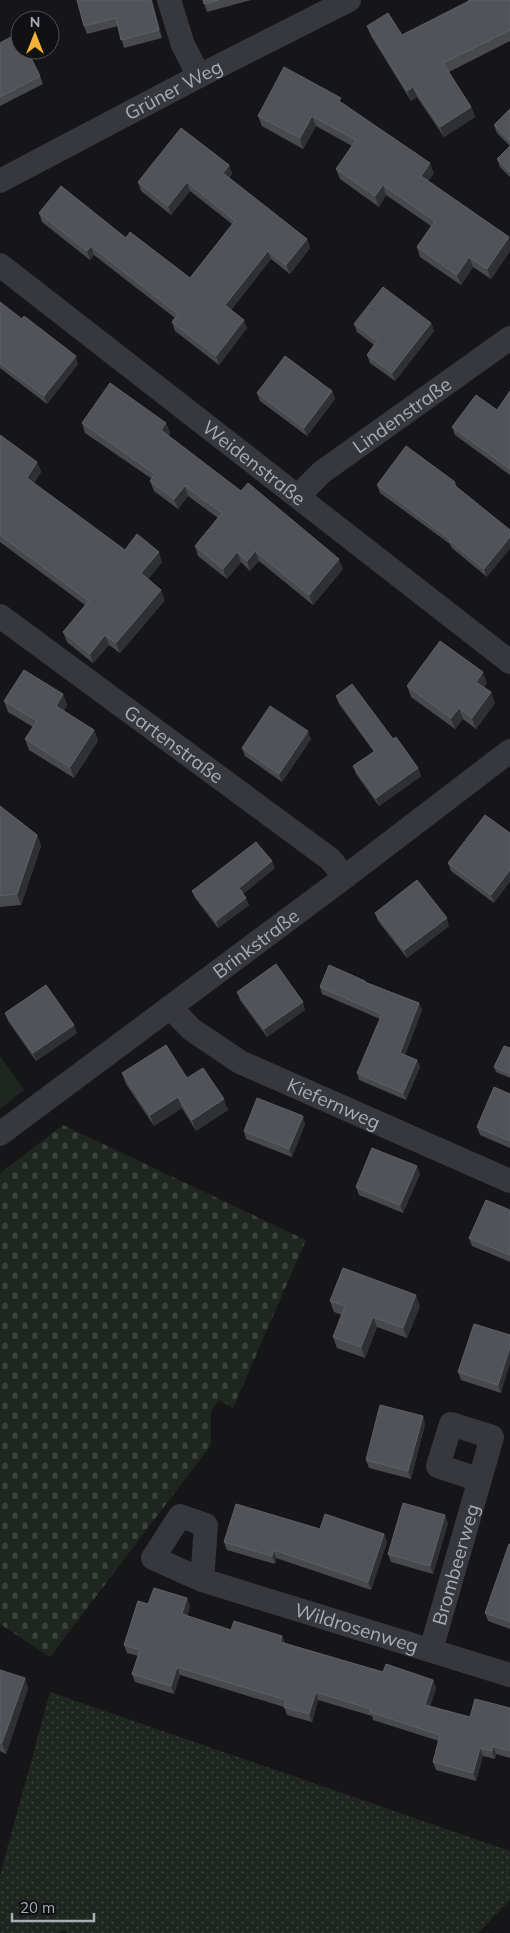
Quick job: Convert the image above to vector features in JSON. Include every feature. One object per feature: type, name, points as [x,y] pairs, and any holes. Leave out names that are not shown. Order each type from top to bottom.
[{"type":"street","points":[[169,0],[183,45],[199,76]]},
{"type":"street","name":"Grüner Weg","points":[[0,182],[199,76],[349,0]]},
{"type":"street","name":"Weidenstraße","points":[[0,265],[510,662]]},
{"type":"street","name":"Lindenstraße","points":[[298,496],[322,472],[510,338]]},
{"type":"street","name":"Gartenstraße","points":[[0,616],[330,860],[345,877]]},
{"type":"street","name":"Brinkstraße","points":[[0,1134],[345,877],[510,751]]},
{"type":"street","name":"Kiefernweg","points":[[170,1007],[191,1029],[240,1062],[510,1181]]},
{"type":"street","name":"Brombeerweg","points":[[431,1650],[480,1480]]},
{"type":"street","name":"Wildrosenweg","points":[[202,1580],[510,1674]]},
{"type":"green space","points":[[0,1056],[24,1090],[0,1109]]},
{"type":"green space","points":[[63,1125],[306,1240],[233,1408],[219,1400],[211,1412],[211,1445],[50,1657],[0,1624],[0,1173]]},
{"type":"green space","points":[[50,1692],[510,1851],[510,1900],[478,1933],[67,1933],[64,1930],[59,1933],[0,1933],[0,1875]]},
{"type":"building","points":[[77,0],[151,0],[159,30],[121,40],[116,18],[84,26]]},
{"type":"building","points":[[203,0],[219,0],[204,4]]},
{"type":"building","points":[[469,0],[510,0],[510,30],[443,63],[471,107],[440,127],[413,87],[407,91],[367,26],[388,13],[402,35]]},
{"type":"building","points":[[10,37],[10,60],[32,60],[40,76],[0,97],[0,43]]},
{"type":"building","points":[[284,67],[341,98],[339,101],[430,163],[421,176],[509,237],[487,269],[469,257],[457,275],[417,247],[435,221],[383,185],[375,196],[336,169],[356,140],[312,116],[300,138],[258,116]]},
{"type":"building","points":[[510,109],[510,141],[494,125]]},
{"type":"building","points":[[181,128],[229,165],[223,173],[307,239],[286,265],[268,251],[225,305],[244,320],[216,356],[172,322],[178,314],[91,246],[87,251],[39,213],[61,186],[126,238],[130,232],[190,278],[235,221],[187,182],[168,206],[138,182]]},
{"type":"building","points":[[510,146],[510,172],[497,159]]},
{"type":"building","points":[[383,287],[431,323],[392,373],[367,355],[377,341],[354,324]]},
{"type":"building","points":[[0,302],[22,319],[24,316],[76,356],[44,396],[0,363]]},
{"type":"building","points":[[285,356],[332,391],[304,428],[257,393]]},
{"type":"building","points":[[110,383],[166,423],[161,430],[241,491],[248,483],[339,559],[309,595],[255,551],[247,561],[237,552],[223,569],[195,546],[222,513],[185,486],[174,499],[150,481],[155,474],[82,423]]},
{"type":"building","points":[[510,391],[510,469],[452,427],[476,395],[497,410]]},
{"type":"building","points":[[0,435],[37,462],[27,478],[125,550],[137,534],[159,552],[141,573],[161,590],[116,643],[105,635],[90,654],[63,632],[89,601],[0,535]]},
{"type":"building","points":[[406,446],[455,482],[453,484],[510,530],[510,537],[484,569],[450,539],[377,485]]},
{"type":"building","points":[[440,641],[483,672],[476,682],[491,692],[472,718],[459,708],[451,718],[407,686]]},
{"type":"building","points":[[24,670],[63,694],[56,706],[94,730],[70,767],[25,739],[37,721],[4,701]]},
{"type":"building","points":[[352,684],[393,739],[396,737],[418,768],[376,798],[353,766],[375,751],[336,696]]},
{"type":"building","points":[[270,706],[308,731],[279,774],[242,748]]},
{"type":"building","points":[[0,806],[37,835],[17,894],[0,896]]},
{"type":"building","points":[[485,815],[510,833],[510,870],[491,895],[448,863]]},
{"type":"building","points":[[256,842],[272,861],[239,888],[246,898],[216,921],[192,891]]},
{"type":"building","points":[[417,880],[447,918],[404,950],[375,913]]},
{"type":"building","points":[[276,964],[303,1002],[264,1029],[237,992]]},
{"type":"building","points":[[329,965],[364,982],[419,1003],[400,1053],[417,1060],[403,1093],[357,1073],[382,1014],[320,987]]},
{"type":"building","points":[[46,985],[74,1025],[33,1053],[5,1013]]},
{"type":"building","points":[[166,1045],[187,1078],[203,1068],[224,1099],[192,1120],[178,1097],[150,1115],[122,1073]]},
{"type":"building","points":[[504,1046],[510,1048],[510,1074],[494,1067]]},
{"type":"building","points":[[494,1087],[510,1094],[510,1141],[477,1127]]},
{"type":"building","points":[[257,1098],[303,1116],[289,1149],[244,1131]]},
{"type":"building","points":[[372,1148],[417,1166],[400,1205],[356,1187]]},
{"type":"building","points":[[486,1200],[510,1210],[510,1255],[469,1238]]},
{"type":"building","points":[[343,1268],[416,1295],[403,1328],[373,1317],[361,1347],[333,1337],[345,1306],[330,1301]]},
{"type":"building","points":[[474,1324],[510,1335],[510,1347],[498,1385],[458,1372]]},
{"type":"building","points":[[380,1405],[423,1416],[408,1471],[366,1460]]},
{"type":"building","points":[[403,1503],[445,1515],[430,1566],[388,1554]]},
{"type":"building","points":[[236,1504],[320,1529],[325,1514],[384,1534],[368,1582],[274,1550],[272,1556],[224,1542]]},
{"type":"building","points":[[510,1544],[510,1622],[485,1613]]},
{"type":"building","points":[[154,1588],[187,1598],[182,1614],[231,1630],[234,1621],[282,1636],[280,1642],[383,1672],[386,1664],[433,1680],[425,1705],[470,1717],[475,1699],[510,1708],[510,1751],[493,1746],[492,1751],[480,1748],[473,1773],[433,1762],[440,1735],[370,1712],[371,1709],[316,1692],[309,1714],[284,1707],[286,1700],[177,1667],[171,1686],[132,1674],[140,1650],[124,1645],[138,1601],[148,1604]]},
{"type":"building","points":[[0,1670],[25,1678],[2,1743],[0,1743]]}]
